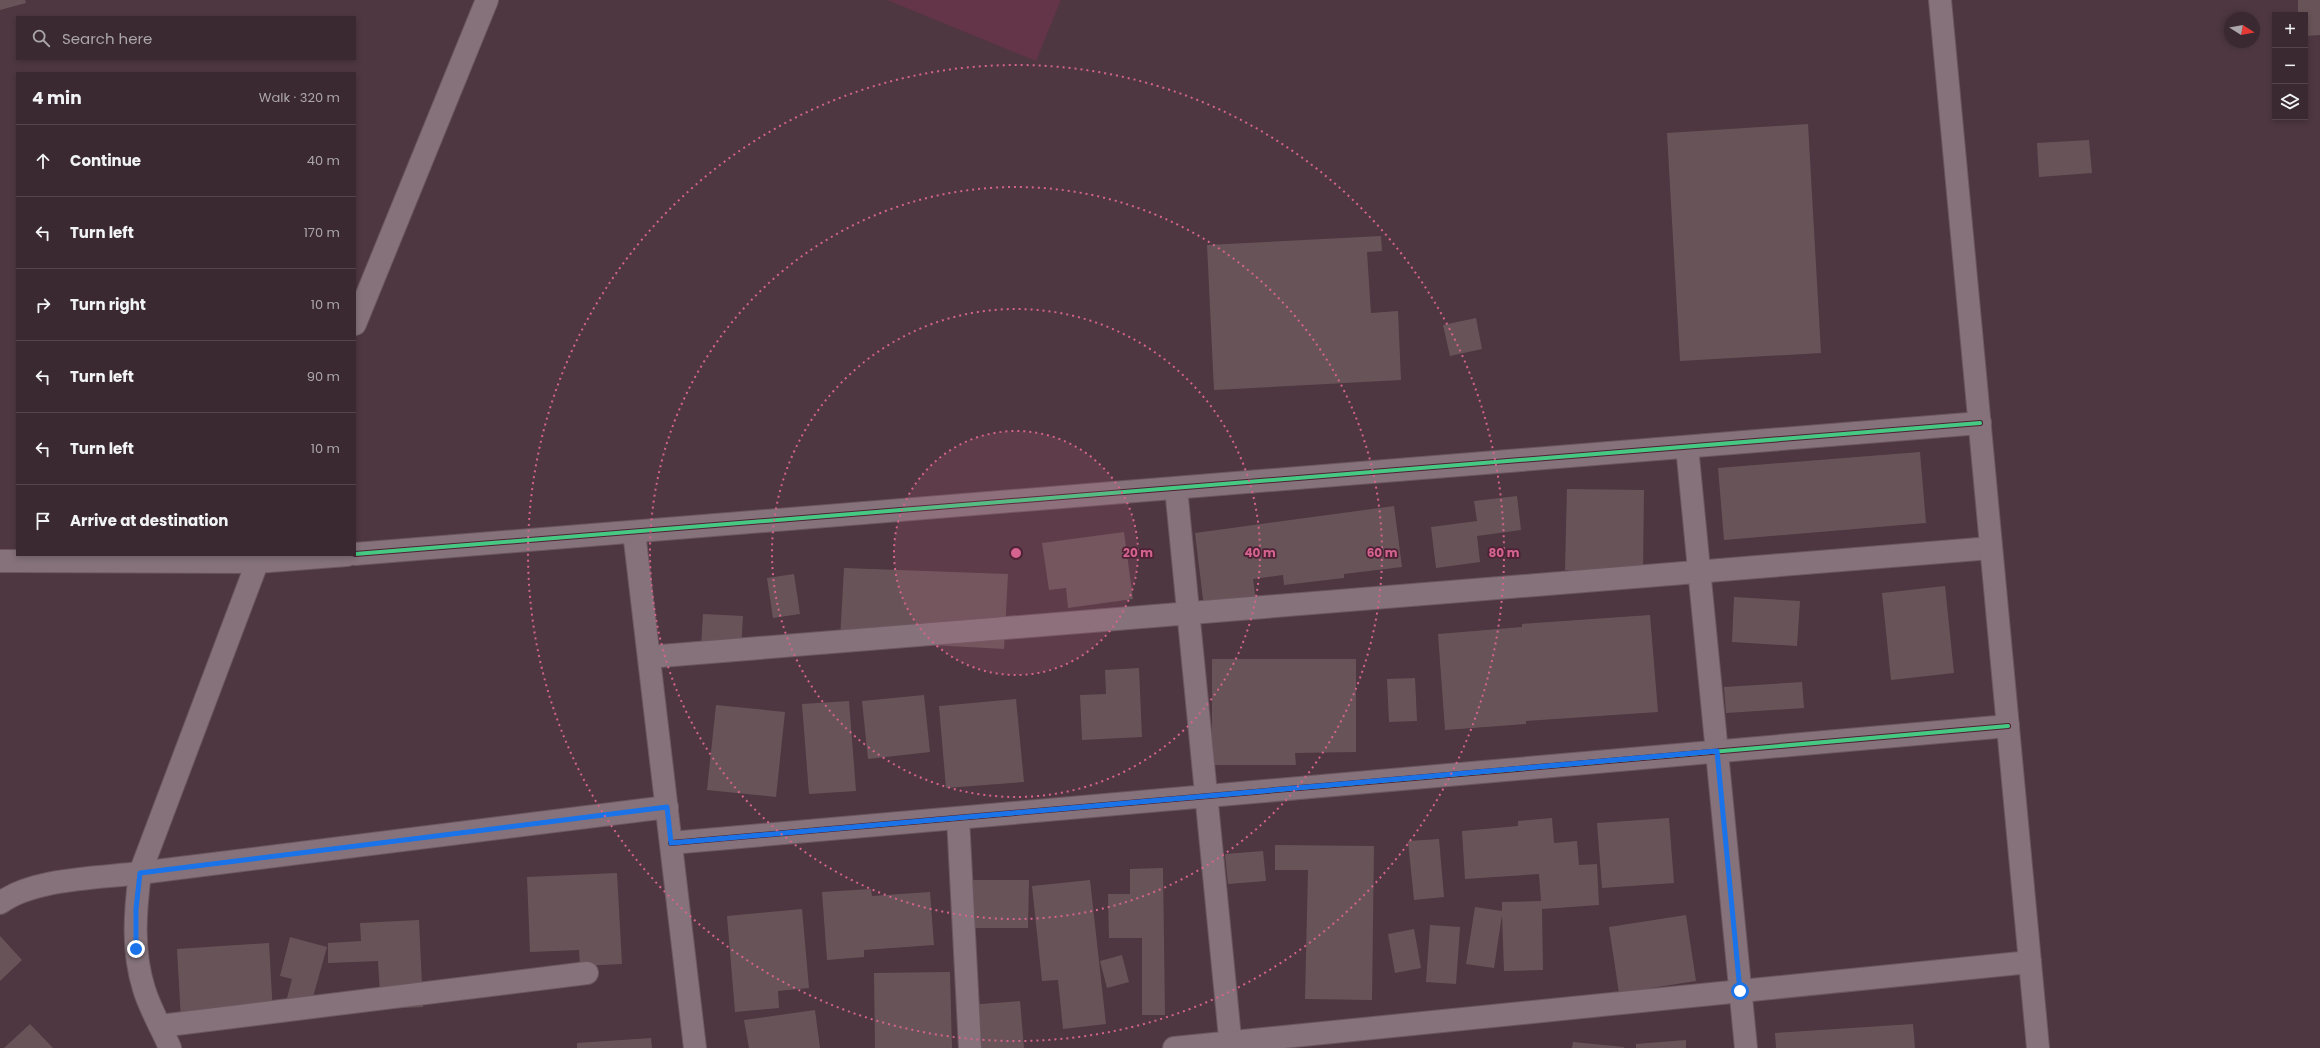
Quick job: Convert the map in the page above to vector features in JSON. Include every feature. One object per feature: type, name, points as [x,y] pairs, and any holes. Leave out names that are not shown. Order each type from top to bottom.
[{"type":"street","points":[[356,322],[488,0]]},
{"type":"street","points":[[1940,0],[2038,1048]]},
{"type":"street","points":[[356,554],[1980,423]]},
{"type":"street","points":[[1687,447],[1746,1048]]},
{"type":"street","points":[[1176,488],[1231,1045]]},
{"type":"street","points":[[634,532],[695,1048]]},
{"type":"street","points":[[649,657],[1991,548]]},
{"type":"street","points":[[0,562],[259,559],[325,556]]},
{"type":"street","points":[[170,1048],[144,989],[136,949],[136,909],[140,873],[259,559]]},
{"type":"street","points":[[671,843],[2008,726]]},
{"type":"street","points":[[3,899],[34,888],[62,882],[667,807]]},
{"type":"street","points":[[958,818],[970,1048]]},
{"type":"street","points":[[1174,1048],[1231,1045],[2030,962]]},
{"type":"street","points":[[160,1026],[587,972]]},
{"type":"shaded area","points":[[887,0],[1061,0],[1036,61]]},
{"type":"building","points":[[0,0],[25,0],[26,3],[0,10]]},
{"type":"building","points":[[2298,0],[2320,0],[2320,35],[2308,36],[2308,12],[2298,12]]},
{"type":"building","points":[[1808,124],[1821,353],[1680,361],[1667,133]]},
{"type":"building","points":[[2089,140],[2092,173],[2039,177],[2037,143]]},
{"type":"building","points":[[1381,236],[1382,251],[1367,252],[1371,313],[1398,311],[1401,380],[1214,390],[1207,245]]},
{"type":"building","points":[[1476,318],[1482,349],[1450,356],[1443,325]]},
{"type":"building","points":[[1920,452],[1926,523],[1724,540],[1718,468]]},
{"type":"building","points":[[1567,489],[1644,490],[1643,571],[1565,570]]},
{"type":"building","points":[[1517,496],[1521,530],[1477,536],[1480,562],[1436,568],[1431,527],[1477,521],[1474,501]]},
{"type":"building","points":[[1394,506],[1402,567],[1344,574],[1344,578],[1284,585],[1283,575],[1253,579],[1257,609],[1205,616],[1195,533]]},
{"type":"building","points":[[1124,532],[1133,599],[1068,608],[1066,588],[1049,590],[1042,543]]},
{"type":"building","points":[[844,568],[1008,574],[1004,649],[840,640]]},
{"type":"building","points":[[794,574],[800,614],[773,618],[767,578]]},
{"type":"building","points":[[1945,586],[1954,673],[1891,680],[1882,593]]},
{"type":"building","points":[[1734,597],[1800,601],[1797,646],[1732,642]]},
{"type":"building","points":[[703,614],[743,616],[741,649],[701,647]]},
{"type":"building","points":[[1650,615],[1658,712],[1526,721],[1526,724],[1445,730],[1438,634],[1522,627],[1522,624]]},
{"type":"building","points":[[1212,659],[1356,659],[1356,752],[1295,753],[1296,765],[1212,765]]},
{"type":"building","points":[[1139,668],[1142,737],[1082,740],[1080,695],[1106,694],[1105,670]]},
{"type":"building","points":[[1415,678],[1417,721],[1389,722],[1387,679]]},
{"type":"building","points":[[1802,682],[1804,708],[1726,713],[1724,687]]},
{"type":"building","points":[[924,695],[930,752],[868,759],[862,701]]},
{"type":"building","points":[[1016,699],[1024,782],[946,788],[939,706]]},
{"type":"building","points":[[849,701],[856,791],[809,794],[802,704]]},
{"type":"building","points":[[716,705],[785,712],[776,797],[707,790]]},
{"type":"building","points":[[1552,818],[1554,843],[1577,841],[1579,865],[1597,864],[1599,905],[1542,909],[1543,970],[1504,971],[1502,915],[1494,968],[1466,964],[1475,907],[1502,911],[1502,902],[1541,901],[1539,874],[1465,879],[1462,831],[1518,826],[1518,821]]},
{"type":"building","points":[[1669,818],[1674,883],[1602,888],[1597,823]]},
{"type":"building","points":[[1439,839],[1444,897],[1414,900],[1408,841]]},
{"type":"building","points":[[1275,845],[1374,846],[1372,1000],[1305,999],[1308,870],[1275,870]]},
{"type":"building","points":[[1263,851],[1266,881],[1228,884],[1225,854]]},
{"type":"building","points":[[1163,868],[1165,1015],[1142,1015],[1142,938],[1109,938],[1108,894],[1130,894],[1130,869]]},
{"type":"building","points":[[617,873],[622,964],[580,966],[579,950],[530,952],[527,877]]},
{"type":"building","points":[[965,880],[1029,880],[1028,928],[965,928]]},
{"type":"building","points":[[1090,880],[1106,1024],[1063,1029],[1058,980],[1042,981],[1032,886]]},
{"type":"building","points":[[871,889],[872,896],[930,892],[934,945],[864,950],[864,957],[827,960],[822,892]]},
{"type":"building","points":[[802,909],[809,988],[778,991],[779,1008],[735,1012],[727,916]]},
{"type":"building","points":[[1686,915],[1696,981],[1619,993],[1609,927]]},
{"type":"building","points":[[419,920],[423,1007],[381,1009],[378,961],[328,963],[328,943],[361,941],[360,923]]},
{"type":"building","points":[[1430,925],[1460,927],[1456,984],[1426,982]]},
{"type":"building","points":[[1414,929],[1421,968],[1395,973],[1388,934]]},
{"type":"building","points":[[0,936],[22,960],[0,981]]},
{"type":"building","points":[[290,937],[327,947],[311,1004],[287,998],[292,979],[280,976]]},
{"type":"building","points":[[269,943],[273,1014],[181,1020],[177,949]]},
{"type":"building","points":[[1122,955],[1129,982],[1107,988],[1100,961]]},
{"type":"building","points":[[950,972],[952,1048],[875,1048],[874,973]]},
{"type":"building","points":[[1020,1001],[1024,1048],[970,1048],[967,1005]]},
{"type":"building","points":[[815,1010],[820,1048],[749,1048],[744,1020]]},
{"type":"building","points":[[30,1024],[53,1048],[4,1048]]},
{"type":"building","points":[[1913,1024],[1915,1048],[1776,1048],[1775,1033]]},
{"type":"building","points":[[651,1038],[652,1048],[577,1048],[577,1043]]},
{"type":"building","points":[[1686,1040],[1686,1048],[1636,1048],[1636,1044]]},
{"type":"building","points":[[1573,1042],[1624,1047],[1624,1048],[1572,1048]]},
{"type":"cycle path","points":[[356,554],[1980,423]]},
{"type":"cycle path","points":[[671,843],[2008,726]]},
{"type":"route","points":[[136,949],[136,909],[140,873],[667,807],[671,843],[1717,751],[1740,991]]}]
